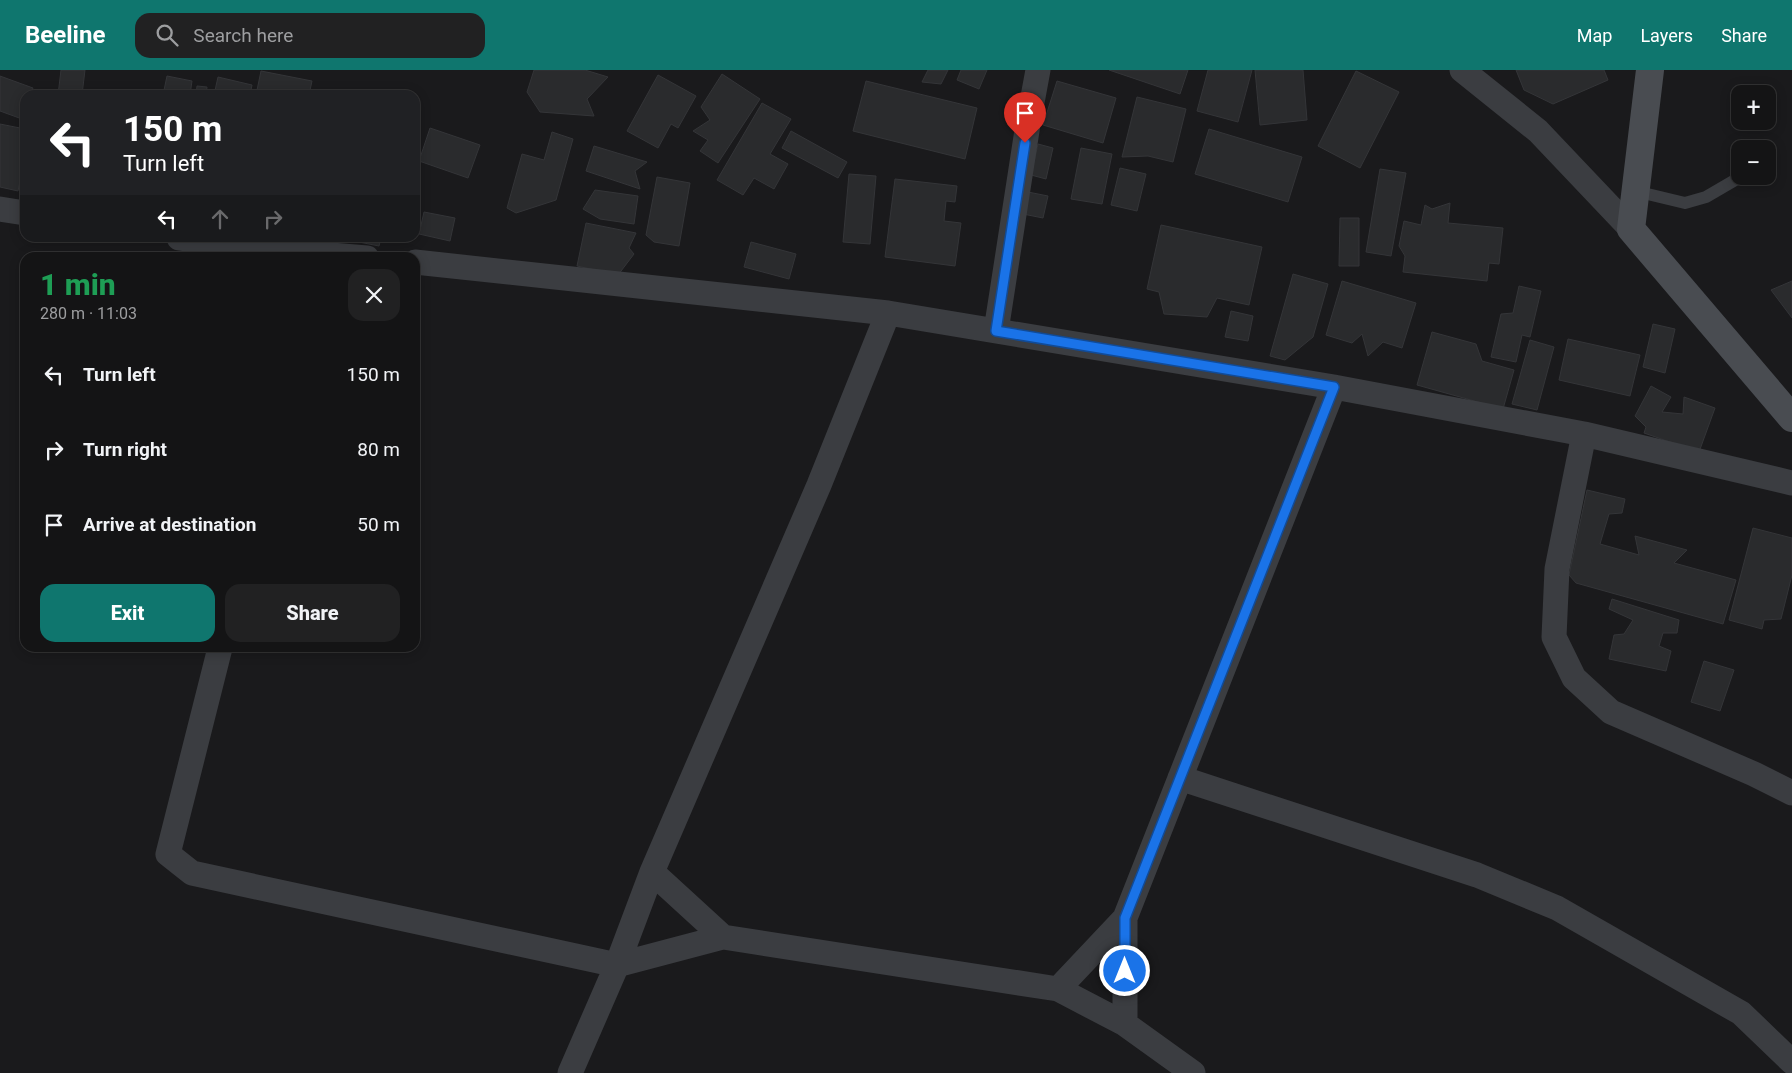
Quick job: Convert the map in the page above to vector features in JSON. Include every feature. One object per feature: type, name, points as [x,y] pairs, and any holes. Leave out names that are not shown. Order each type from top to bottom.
[{"type":"street","points":[[996,331],[1038,70]]},
{"type":"street","points":[[1462,70],[1538,132],[1631,229],[1792,418]]},
{"type":"street","points":[[1631,229],[1650,70]]},
{"type":"street","points":[[0,209],[20,212]]},
{"type":"street","points":[[206,242],[295,252]]},
{"type":"street","points":[[420,263],[888,313],[1334,387],[1584,434],[1792,483]]},
{"type":"street","points":[[570,1073],[616,965],[652,872],[819,485],[888,313]]},
{"type":"street","points":[[1125,1024],[1125,918],[1334,387]]},
{"type":"street","points":[[1584,434],[1557,570],[1554,636],[1574,678],[1611,712],[1754,774],[1792,793]]},
{"type":"street","points":[[219,652],[168,854],[192,873],[616,965],[723,937],[1058,989],[1125,1024],[1193,1073]]},
{"type":"street","points":[[1180,778],[1477,875],[1557,908],[1741,1013],[1792,1062]]},
{"type":"street","points":[[652,872],[723,937]]},
{"type":"street","points":[[1058,989],[1125,918]]},
{"type":"lane","points":[[1635,191],[1685,203],[1706,197],[1731,182]]},
{"type":"building","points":[[61,70],[85,70],[83,90],[59,90]]},
{"type":"building","points":[[534,70],[585,70],[608,77],[587,99],[594,116],[540,112],[527,92]]},
{"type":"building","points":[[928,70],[948,70],[941,84],[922,82]]},
{"type":"building","points":[[961,70],[987,70],[979,89],[957,80]]},
{"type":"building","points":[[1109,70],[1188,70],[1180,94]]},
{"type":"building","points":[[1208,70],[1252,70],[1238,122],[1197,111]]},
{"type":"building","points":[[1255,70],[1303,70],[1307,120],[1260,125]]},
{"type":"building","points":[[1516,70],[1604,70],[1608,80],[1553,104],[1524,90]]},
{"type":"building","points":[[261,71],[312,81],[310,90],[257,90]]},
{"type":"building","points":[[1356,71],[1399,92],[1360,168],[1318,146]]},
{"type":"building","points":[[722,74],[760,99],[718,163],[700,151],[708,140],[693,131],[710,120],[701,107]]},
{"type":"building","points":[[658,75],[696,96],[678,128],[671,124],[658,148],[627,131]]},
{"type":"building","points":[[0,76],[33,88],[32,90],[20,90],[20,118],[0,111]]},
{"type":"building","points":[[167,76],[192,81],[191,90],[164,90]]},
{"type":"building","points":[[218,77],[252,85],[251,90],[215,90]]},
{"type":"building","points":[[866,81],[977,108],[965,159],[853,131]]},
{"type":"building","points":[[1057,81],[1116,98],[1103,143],[1043,125]]},
{"type":"building","points":[[197,86],[207,87],[207,90],[197,90]]},
{"type":"building","points":[[1137,97],[1186,109],[1173,162],[1148,156],[1122,157]]},
{"type":"building","points":[[762,103],[791,119],[770,154],[788,164],[774,189],[754,178],[743,195],[717,180]]},
{"type":"building","points":[[0,124],[20,128],[20,182],[18,191],[0,187]]},
{"type":"building","points":[[430,128],[480,145],[468,178],[420,161]]},
{"type":"building","points":[[1209,129],[1302,157],[1288,202],[1195,174]]},
{"type":"building","points":[[791,131],[847,162],[838,178],[782,148]]},
{"type":"building","points":[[552,132],[573,139],[556,200],[516,213],[507,208],[522,154],[544,160]]},
{"type":"building","points":[[1038,144],[1053,148],[1046,179],[1031,175]]},
{"type":"building","points":[[594,146],[647,162],[635,171],[640,189],[586,171]]},
{"type":"building","points":[[1081,148],[1112,154],[1102,204],[1071,199]]},
{"type":"building","points":[[1120,168],[1146,174],[1137,211],[1111,205]]},
{"type":"building","points":[[1380,169],[1406,173],[1391,256],[1366,252]]},
{"type":"building","points":[[849,174],[876,176],[870,244],[843,242]]},
{"type":"building","points":[[657,177],[690,183],[679,246],[654,242],[646,235]]},
{"type":"building","points":[[895,179],[957,186],[955,202],[946,201],[944,221],[961,223],[955,266],[885,257]]},
{"type":"building","points":[[595,190],[638,196],[634,224],[600,219],[583,209]]},
{"type":"building","points":[[1028,192],[1048,196],[1043,218],[1023,214]]},
{"type":"building","points":[[1450,203],[1448,223],[1503,228],[1499,264],[1489,263],[1487,281],[1403,272],[1405,256],[1399,246],[1404,221],[1421,225],[1425,205],[1432,209]]},
{"type":"building","points":[[424,212],[455,218],[450,241],[420,234]]},
{"type":"building","points":[[1340,218],[1359,218],[1359,266],[1339,266]]},
{"type":"building","points":[[586,223],[636,233],[629,248],[634,254],[618,275],[577,266]]},
{"type":"building","points":[[1161,225],[1262,247],[1249,305],[1217,298],[1207,317],[1164,314],[1159,292],[1147,289]]},
{"type":"building","points":[[359,242],[380,242],[379,246]]},
{"type":"building","points":[[751,242],[796,254],[789,279],[744,267]]},
{"type":"building","points":[[1293,274],[1328,284],[1313,337],[1285,360],[1270,356]]},
{"type":"building","points":[[1342,281],[1416,303],[1402,348],[1383,342],[1368,356],[1362,334],[1352,343],[1326,335]]},
{"type":"building","points":[[1792,281],[1792,318],[1771,290]]},
{"type":"building","points":[[1519,286],[1541,291],[1530,337],[1522,335],[1516,362],[1491,357],[1501,314],[1513,313]]},
{"type":"building","points":[[1231,311],[1253,316],[1248,341],[1225,337]]},
{"type":"building","points":[[1653,324],[1675,329],[1665,373],[1643,367]]},
{"type":"building","points":[[1432,332],[1476,344],[1482,361],[1514,370],[1503,409],[1417,385]]},
{"type":"building","points":[[1568,339],[1640,355],[1630,396],[1559,380]]},
{"type":"building","points":[[1530,340],[1554,347],[1537,410],[1512,404]]},
{"type":"building","points":[[1651,386],[1671,397],[1662,412],[1683,414],[1684,397],[1715,408],[1699,452],[1644,433],[1646,427],[1635,416]]},
{"type":"building","points":[[1587,490],[1625,499],[1622,513],[1609,514],[1600,544],[1639,555],[1635,536],[1687,550],[1674,563],[1736,580],[1723,624],[1576,583],[1569,575]]},
{"type":"building","points":[[1753,528],[1792,538],[1792,575],[1781,619],[1764,620],[1762,629],[1729,620]]},
{"type":"building","points":[[1612,599],[1679,620],[1677,633],[1663,633],[1659,646],[1671,651],[1666,671],[1609,659],[1614,635],[1624,634],[1633,620],[1609,609]]},
{"type":"building","points":[[1704,661],[1734,670],[1720,711],[1691,702]]},
{"type":"route","points":[[1025,143],[996,331],[1334,387],[1125,918],[1125,971]]}]
